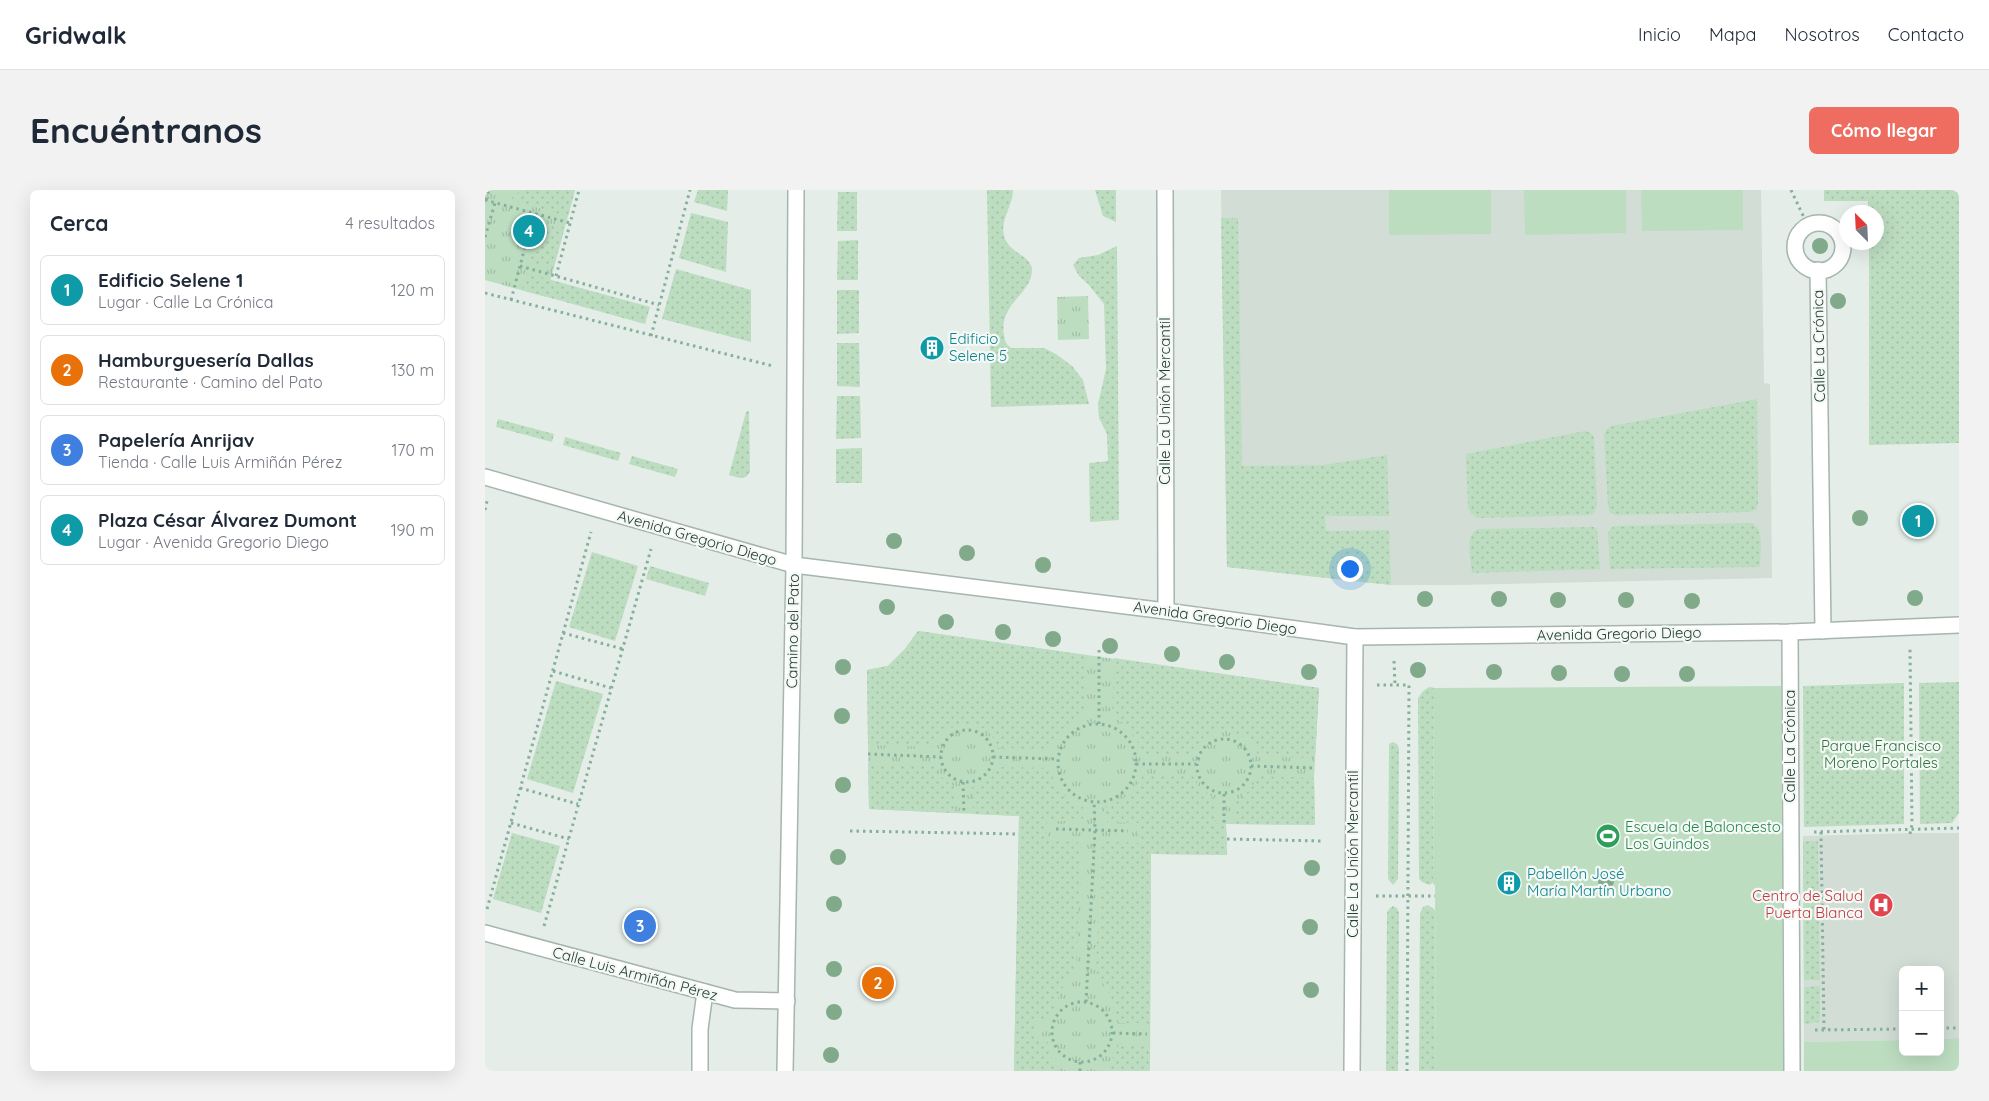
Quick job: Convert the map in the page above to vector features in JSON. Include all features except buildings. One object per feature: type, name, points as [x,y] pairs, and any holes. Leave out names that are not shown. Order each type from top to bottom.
[{"type":"street","name":"Camino del Pato","points":[[785,1071],[794,565],[796,190]]},
{"type":"street","name":"Calle La Unión Mercantil","points":[[1165,190],[1166,611]]},
{"type":"street","name":"Calle La Crónica","points":[[1815,223],[1825,224],[1834,228],[1841,236],[1843,247],[1841,258],[1833,267],[1822,271],[1811,270],[1801,263],[1796,253],[1796,242],[1800,233],[1808,226],[1815,223]]},
{"type":"street","name":"Calle La Crónica","points":[[1818,270],[1823,631]]},
{"type":"street","name":"Avenida Gregorio Diego","points":[[485,477],[794,565],[1166,611],[1355,637],[1789,632],[1959,625]]},
{"type":"street","name":"Calle La Crónica","points":[[1789,632],[1792,1071]]},
{"type":"street","name":"Calle La Unión Mercantil","points":[[1352,1071],[1355,637]]},
{"type":"street","name":"Calle Luis Armiñán Pérez","points":[[485,933],[735,1000],[787,1002]]},
{"type":"street","points":[[700,1071],[700,1030],[705,992]]},
{"type":"path","points":[[489,190],[485,200],[570,223]]},
{"type":"path","points":[[556,276],[579,190]]},
{"type":"path","points":[[651,336],[690,190]]},
{"type":"path","points":[[1791,190],[1808,226]]},
{"type":"path","points":[[485,237],[495,203]]},
{"type":"path","points":[[511,300],[534,214]]},
{"type":"path","points":[[520,266],[659,305]]},
{"type":"path","points":[[485,293],[795,371]]},
{"type":"path","points":[[485,915],[597,510]]},
{"type":"path","points":[[537,948],[657,526]]},
{"type":"path","points":[[1910,626],[1912,815],[1910,832]]},
{"type":"path","points":[[563,633],[623,649]]},
{"type":"path","points":[[1099,650],[1099,724]]},
{"type":"path","points":[[553,671],[611,688]]},
{"type":"path","points":[[1407,1071],[1409,685]]},
{"type":"path","points":[[1099,724],[1110,726],[1121,732],[1134,753],[1136,764],[1133,778],[1124,791],[1114,798],[1102,802],[1088,801],[1075,796],[1065,786],[1059,774],[1057,759],[1062,746],[1072,734],[1083,726],[1099,724]]},
{"type":"path","points":[[964,730],[975,732],[985,737],[991,746],[993,757],[991,766],[980,778],[972,782],[963,782],[953,778],[945,771],[941,757],[945,741],[953,734],[964,730]]},
{"type":"path","points":[[1225,739],[1236,742],[1245,748],[1251,766],[1249,776],[1243,786],[1234,792],[1224,794],[1214,792],[1205,786],[1198,774],[1196,764],[1205,746],[1214,741],[1225,739]]},
{"type":"path","points":[[868,754],[941,757]]},
{"type":"path","points":[[993,757],[1057,759]]},
{"type":"path","points":[[1136,764],[1196,764]]},
{"type":"path","points":[[1251,766],[1315,768]]},
{"type":"path","points":[[963,782],[964,813]]},
{"type":"path","points":[[520,788],[578,804]]},
{"type":"path","points":[[1224,794],[1224,824]]},
{"type":"path","points":[[1086,1002],[1095,830],[1094,801]]},
{"type":"path","points":[[511,823],[569,839]]},
{"type":"path","points":[[1791,833],[1910,832],[1959,828]]},
{"type":"path","points":[[1056,829],[1128,831]]},
{"type":"path","points":[[850,832],[1019,834]]},
{"type":"path","points":[[1821,832],[1824,1030]]},
{"type":"path","points":[[1227,839],[1321,841]]},
{"type":"path","points":[[1353,896],[1435,896]]},
{"type":"path","points":[[1078,1002],[1086,1002],[1102,1010],[1109,1018],[1113,1033],[1107,1050],[1098,1058],[1087,1062],[1064,1058],[1056,1049],[1051,1038],[1052,1026],[1057,1015],[1066,1006],[1078,1002]]},
{"type":"path","points":[[1944,1028],[1959,1028]]},
{"type":"path","points":[[1791,1031],[1899,1029]]},
{"type":"path","points":[[1113,1033],[1147,1034]]},
{"type":"path","points":[[1080,1062],[1080,1071]]},
{"type":"shaded area","points":[[1221,190],[1761,190],[1764,383],[1770,384],[1772,578],[1391,585],[1227,567]]},
{"type":"shaded area","name":"Centro de Salud Puerta Blanca","points":[[1959,833],[1959,1038],[1944,1039],[1944,966],[1899,966],[1899,1040],[1804,1042],[1803,836]]},
{"type":"green space","points":[[485,190],[575,190],[546,297],[485,280]]},
{"type":"green space","points":[[521,190],[575,190],[568,216],[510,200]]},
{"type":"green space","points":[[698,190],[728,190],[727,211],[694,202]]},
{"type":"green space","points":[[987,190],[1013,190],[1005,218],[1004,235],[1010,246],[1028,261],[1032,270],[1027,286],[1006,315],[1003,324],[1006,343],[1011,348],[1044,348],[1056,354],[1072,366],[1083,380],[1089,404],[991,407]]},
{"type":"green space","points":[[1095,190],[1116,190],[1116,222],[1103,216]]},
{"type":"green space","points":[[1389,190],[1491,190],[1491,234],[1389,235]]},
{"type":"green space","points":[[1524,190],[1626,190],[1626,233],[1525,235]]},
{"type":"green space","points":[[1641,190],[1743,190],[1743,230],[1642,231]]},
{"type":"green space","points":[[1824,190],[1959,190],[1959,443],[1869,445],[1869,250],[1884,250],[1884,205],[1868,205],[1868,201],[1824,201]]},
{"type":"green space","points":[[838,192],[857,192],[857,231],[837,231]]},
{"type":"green space","points":[[691,213],[728,222],[726,272],[679,258]]},
{"type":"green space","points":[[1221,218],[1238,218],[1242,466],[1324,465],[1387,455],[1389,516],[1325,516],[1326,531],[1389,530],[1391,585],[1227,567]]},
{"type":"green space","points":[[541,221],[564,228],[553,269],[529,263]]},
{"type":"green space","points":[[858,240],[858,280],[837,280],[838,241]]},
{"type":"green space","points":[[1117,246],[1119,520],[1090,522],[1089,463],[1108,461],[1107,434],[1099,418],[1098,404],[1106,369],[1104,304],[1079,276],[1073,265],[1079,258],[1098,255]]},
{"type":"green space","points":[[676,269],[751,290],[751,342],[662,319]]},
{"type":"green space","points":[[526,273],[650,307],[645,324],[522,290]]},
{"type":"green space","points":[[837,290],[859,290],[859,333],[837,334]]},
{"type":"green space","points":[[1088,296],[1089,339],[1058,340],[1057,297]]},
{"type":"green space","points":[[837,343],[859,343],[860,387],[837,386]]},
{"type":"green space","points":[[837,396],[860,396],[861,438],[836,439]]},
{"type":"green space","points":[[1757,399],[1758,504],[1756,510],[1749,512],[1615,515],[1610,513],[1604,434],[1607,429],[1612,426]]},
{"type":"green space","points":[[749,411],[750,472],[746,477],[739,478],[729,475],[746,412]]},
{"type":"green space","points":[[498,419],[554,434],[552,442],[496,427]]},
{"type":"green space","points":[[1585,431],[1591,433],[1594,437],[1597,505],[1595,512],[1591,515],[1477,518],[1470,512],[1468,507],[1466,454]]},
{"type":"green space","points":[[565,437],[621,453],[618,461],[563,445]]},
{"type":"green space","points":[[862,448],[862,483],[836,483],[836,449]]},
{"type":"green space","points":[[632,456],[678,469],[675,477],[629,464]]},
{"type":"green space","points":[[1752,523],[1756,526],[1760,536],[1760,567],[1610,569],[1608,533],[1615,526]]},
{"type":"green space","points":[[1593,527],[1597,529],[1600,569],[1472,573],[1470,542],[1474,532],[1478,529]]},
{"type":"green space","points":[[592,552],[638,566],[615,641],[569,627]]},
{"type":"green space","points":[[650,566],[709,583],[705,596],[646,579]]},
{"type":"green space","points":[[918,631],[1319,688],[1314,778],[1315,825],[1226,824],[1227,855],[1151,854],[1150,1071],[1014,1071],[1019,816],[869,809],[867,670],[888,666],[905,649]]},
{"type":"green space","points":[[918,631],[1085,655],[1084,716],[1063,729],[1055,738],[1049,750],[998,748],[993,737],[985,730],[967,724],[948,730],[940,737],[934,747],[868,745],[867,670],[888,666],[905,649]]},
{"type":"green space","points":[[1114,658],[1319,688],[1315,758],[1259,756],[1252,745],[1243,737],[1225,730],[1215,731],[1206,735],[1198,743],[1192,755],[1154,754],[1151,757],[1149,754],[1143,754],[1131,732],[1123,723],[1112,716]]},
{"type":"green space","points":[[556,681],[603,694],[573,793],[527,779]]},
{"type":"green space","points":[[1959,682],[1959,813],[1952,823],[1920,824],[1919,683]]},
{"type":"green space","name":"Parque Francisco Moreno Portales","points":[[1904,683],[1904,824],[1804,827],[1803,686]]},
{"type":"green space","name":"Escuela de Baloncesto Los Guindos","points":[[1781,686],[1783,1071],[1436,1071],[1435,885],[1433,884],[1434,688]]},
{"type":"green space","points":[[1429,687],[1434,688],[1433,882],[1430,885],[1419,879],[1418,698]]},
{"type":"green space","points":[[1393,742],[1399,748],[1398,879],[1393,885],[1388,879],[1389,744]]},
{"type":"green space","points":[[868,764],[935,766],[942,778],[954,786],[954,813],[869,809]]},
{"type":"green space","points":[[997,767],[1050,768],[1061,792],[1071,801],[1083,807],[1083,821],[1047,821],[1047,839],[1082,843],[1076,970],[1065,983],[1051,1014],[1046,1020],[1036,1022],[1036,1041],[1047,1041],[1053,1062],[1058,1071],[1014,1071],[1019,816],[973,814],[972,787],[987,780]]},
{"type":"green space","points":[[1144,774],[1193,775],[1197,784],[1214,799],[1215,823],[1226,824],[1227,855],[1151,854],[1150,1023],[1119,1023],[1107,989],[1097,976],[1096,966],[1102,845],[1106,841],[1139,843],[1139,823],[1104,822],[1104,808],[1117,803],[1127,795]]},
{"type":"green space","points":[[1260,776],[1314,778],[1315,825],[1234,824],[1235,801],[1246,794]]},
{"type":"green space","points":[[512,833],[560,846],[541,913],[493,899]]},
{"type":"green space","points":[[1803,841],[1818,841],[1820,980],[1804,980]]},
{"type":"green space","points":[[1428,905],[1435,910],[1436,1071],[1419,1071],[1420,913],[1423,907]]},
{"type":"green space","points":[[1393,906],[1397,908],[1399,913],[1398,1071],[1386,1071],[1387,913]]},
{"type":"green space","points":[[1820,986],[1820,1022],[1804,1024],[1804,987]]},
{"type":"green space","points":[[1959,1038],[1959,1071],[1804,1071],[1804,1042],[1899,1040],[1899,1056],[1944,1056],[1944,1039]]},
{"type":"green space","points":[[1119,1044],[1150,1044],[1150,1071],[1107,1071]]},
{"type":"place","name":"Plaza César Álvarez Dumont","points":[[529,231]]},
{"type":"place","name":"Edificio Selene 5","points":[[932,348]]},
{"type":"place","name":"Edificio Selene 1","points":[[1918,521]]},
{"type":"place","name":"Escuela de Baloncesto Los Guindos","points":[[1608,836]]},
{"type":"place","name":"Pabellón José María Martín Urbano","points":[[1509,883]]},
{"type":"place","name":"Centro de Salud Puerta Blanca","points":[[1881,905]]},
{"type":"place","name":"Papelería Anrijav","points":[[640,926]]},
{"type":"place","name":"Hamburguesería Dallas","points":[[878,983]]}]
